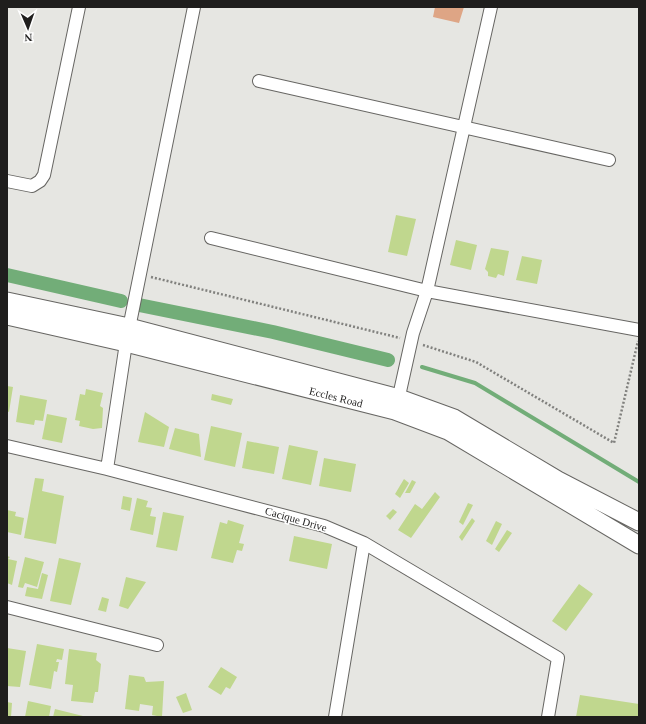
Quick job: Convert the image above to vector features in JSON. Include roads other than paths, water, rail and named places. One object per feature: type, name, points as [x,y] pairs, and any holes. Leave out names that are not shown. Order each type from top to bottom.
[{"type":"street","points":[[7,180],[32,186],[40,182],[44,175],[79,7]]},
{"type":"street","points":[[107,470],[127,335],[194,7]]},
{"type":"street","points":[[397,404],[411,341],[427,291],[491,7]]},
{"type":"street","points":[[259,81],[464,129],[609,160]]},
{"type":"street","points":[[210,238],[427,291],[639,330]]},
{"type":"street","name":"Eccles Road","points":[[7,301],[127,335],[454,418],[558,480],[639,522]]},
{"type":"street","name":"Eccles Road","points":[[7,316],[127,335]]},
{"type":"street","name":"Eccles Road","points":[[397,404],[448,431],[639,545]]},
{"type":"street","name":"Cacique Drive","points":[[7,446],[324,526],[364,543],[558,658],[548,717]]},
{"type":"street","points":[[335,717],[364,543]]},
{"type":"street","points":[[7,607],[157,645]]},
{"type":"waterway","points":[[7,275],[121,301]]},
{"type":"waterway","points":[[139,305],[273,332],[388,360]]},
{"type":"waterway","points":[[422,367],[475,383],[639,482]]}]
